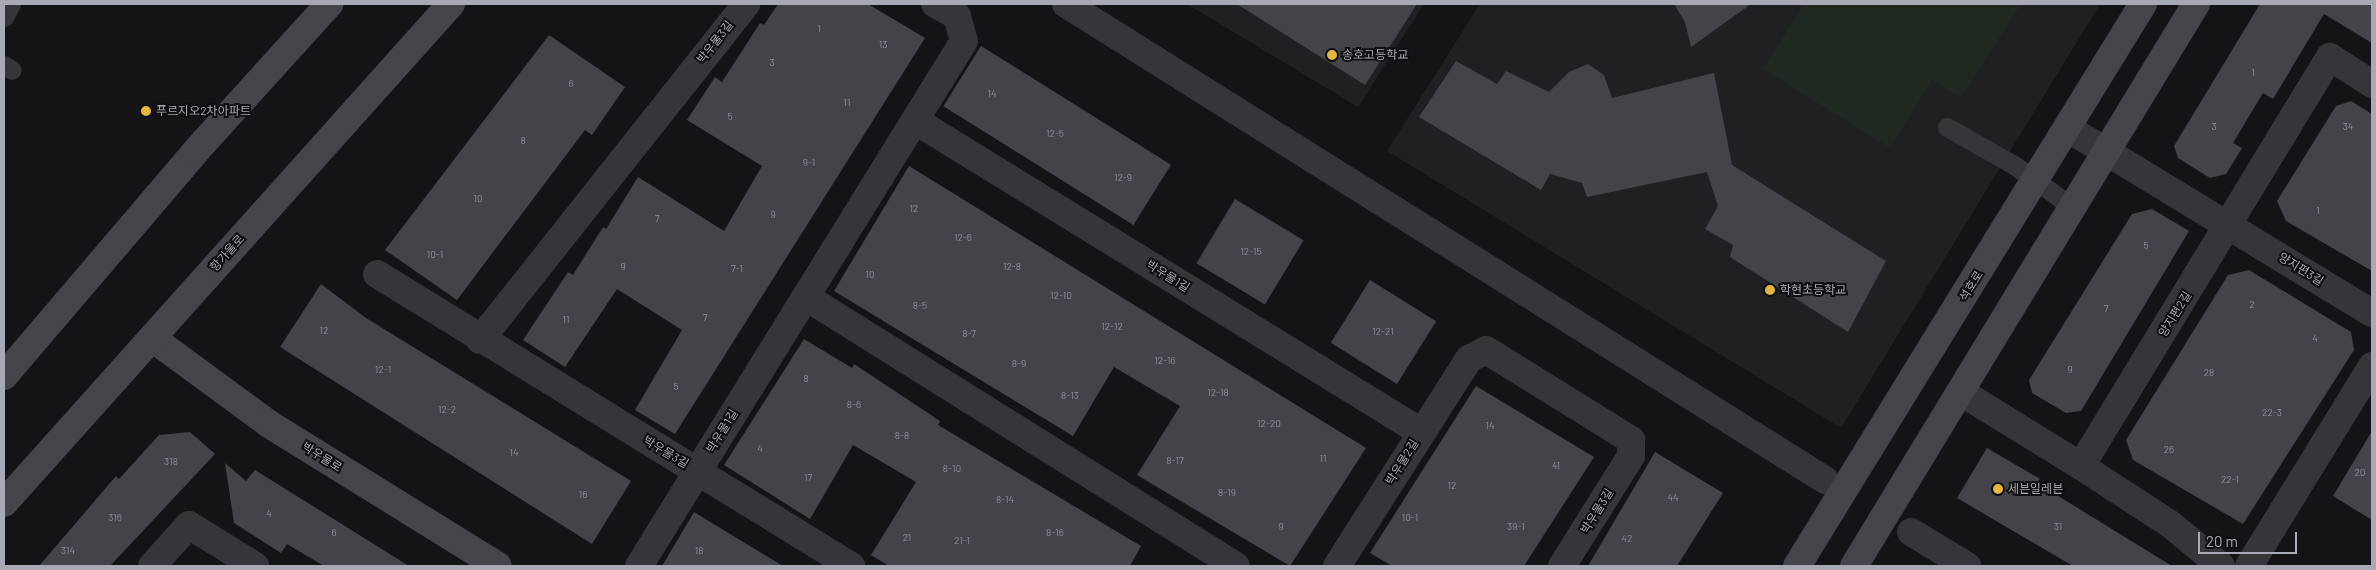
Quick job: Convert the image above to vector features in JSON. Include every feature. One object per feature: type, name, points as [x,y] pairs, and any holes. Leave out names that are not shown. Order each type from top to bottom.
[{"type":"main road","points":[[4,376],[195,152],[329,4]]},
{"type":"main road","name":"항가울로","points":[[4,503],[451,4]]},
{"type":"main road","name":"석호로","points":[[1797,566],[2144,4]]},
{"type":"main road","points":[[1854,566],[1961,392],[2105,149],[2196,4]]},
{"type":"main road","name":"박우물로","points":[[152,338],[269,424],[498,566]]},
{"type":"street","name":"박우물3길","points":[[480,340],[746,4]]},
{"type":"street","name":"박우물1길","points":[[639,566],[964,41],[957,16],[935,4]]},
{"type":"street","points":[[1066,4],[1825,480]]},
{"type":"street","name":"양지편2길","points":[[2082,466],[2330,57],[2372,84]]},
{"type":"street","name":"박우물1길","points":[[916,121],[1421,432]]},
{"type":"street","name":"양지편3길","points":[[2069,128],[2230,224],[2372,313]]},
{"type":"street","name":"박우물3길","points":[[377,274],[480,340],[851,566]]},
{"type":"street","points":[[806,297],[1236,566]]},
{"type":"street","name":"박우물2길","points":[[1336,566],[1469,359],[1486,350],[1630,440],[1631,456]]},
{"type":"street","points":[[2250,566],[2372,366]]},
{"type":"street","points":[[1961,392],[2082,466],[2170,524],[2221,566]]},
{"type":"street","name":"박우물3길","points":[[1562,566],[1631,456]]},
{"type":"street","points":[[152,566],[188,525],[255,566]]},
{"type":"street","points":[[1911,532],[1967,566]]},
{"type":"lane","points":[[4,17],[11,4]]},
{"type":"lane","points":[[1948,127],[2036,181],[2071,206]]},
{"type":"shaded area","name":"송호고등학교","points":[[1187,4],[1424,4],[1358,107]]},
{"type":"shaded area","name":"학현초등학교","points":[[1480,4],[2100,4],[1841,428],[1387,151]]},
{"type":"shaded area","points":[[1804,4],[2021,4],[1961,98],[1932,80],[1890,148],[1763,69]]},
{"type":"building","points":[[778,4],[868,4],[925,38],[675,434],[635,410],[682,330],[617,289],[565,367],[523,340],[568,272],[573,275],[603,227],[606,229],[638,177],[724,231],[762,166],[687,120],[715,77],[722,82],[760,23],[764,25]]},
{"type":"building","points":[[1237,4],[1417,4],[1365,85]]},
{"type":"building","points":[[1674,4],[1751,4],[1691,47],[1685,22]]},
{"type":"building","points":[[2260,4],[2372,4],[2372,43],[2324,14],[2273,99],[2263,93],[2233,143],[2242,148],[2226,174],[2210,178],[2178,158],[2174,146]]},
{"type":"building","points":[[549,35],[625,87],[592,135],[585,130],[457,300],[385,250]]},
{"type":"building","points":[[981,46],[1171,165],[1133,225],[943,106]]},
{"type":"building","points":[[1456,61],[1497,84],[1506,71],[1549,92],[1569,72],[1588,64],[1604,75],[1612,98],[1714,73],[1732,165],[1886,261],[1848,332],[1730,257],[1733,245],[1705,229],[1718,206],[1707,172],[1587,197],[1582,183],[1550,174],[1541,190],[1419,117]]},
{"type":"building","points":[[2351,101],[2372,114],[2372,271],[2286,221],[2277,201],[2336,106]]},
{"type":"building","points":[[909,166],[1366,448],[1290,566],[1137,475],[1180,406],[1114,367],[1073,436],[834,291]]},
{"type":"building","points":[[1235,199],[1304,240],[1265,304],[1196,263]]},
{"type":"building","points":[[2152,209],[2189,231],[2081,411],[2066,413],[2032,393],[2029,380],[2132,214]]},
{"type":"building","points":[[2249,270],[2351,332],[2354,350],[2243,524],[2133,460],[2126,440],[2228,275]]},
{"type":"building","points":[[1370,280],[1436,321],[1397,384],[1331,343]]},
{"type":"building","points":[[321,284],[366,318],[631,481],[592,544],[280,347]]},
{"type":"building","points":[[804,339],[852,368],[854,364],[940,421],[938,425],[1141,546],[1130,566],[889,566],[871,555],[916,482],[853,445],[810,519],[724,465]]},
{"type":"building","points":[[1476,386],[1594,457],[1524,566],[1392,566],[1370,553]]},
{"type":"building","points":[[2372,431],[2372,520],[2333,496]]},
{"type":"building","points":[[190,432],[215,454],[110,566],[39,566],[116,476],[119,479],[159,435]]},
{"type":"building","points":[[1987,448],[2040,479],[2037,483],[2172,566],[2073,566],[1957,498]]},
{"type":"building","points":[[1655,452],[1723,493],[1677,566],[1588,566]]},
{"type":"building","points":[[225,463],[246,481],[255,470],[409,566],[324,566],[287,544],[281,553],[234,523]]},
{"type":"building","points":[[694,512],[735,537],[783,566],[662,566]]},
{"type":"place","name":"송호고등학교","points":[[1332,55]]},
{"type":"place","name":"푸르지오2차아파트","points":[[146,111]]},
{"type":"place","name":"학현초등학교","points":[[1770,290]]},
{"type":"place","name":"세븐일레븐","points":[[1998,489]]}]
